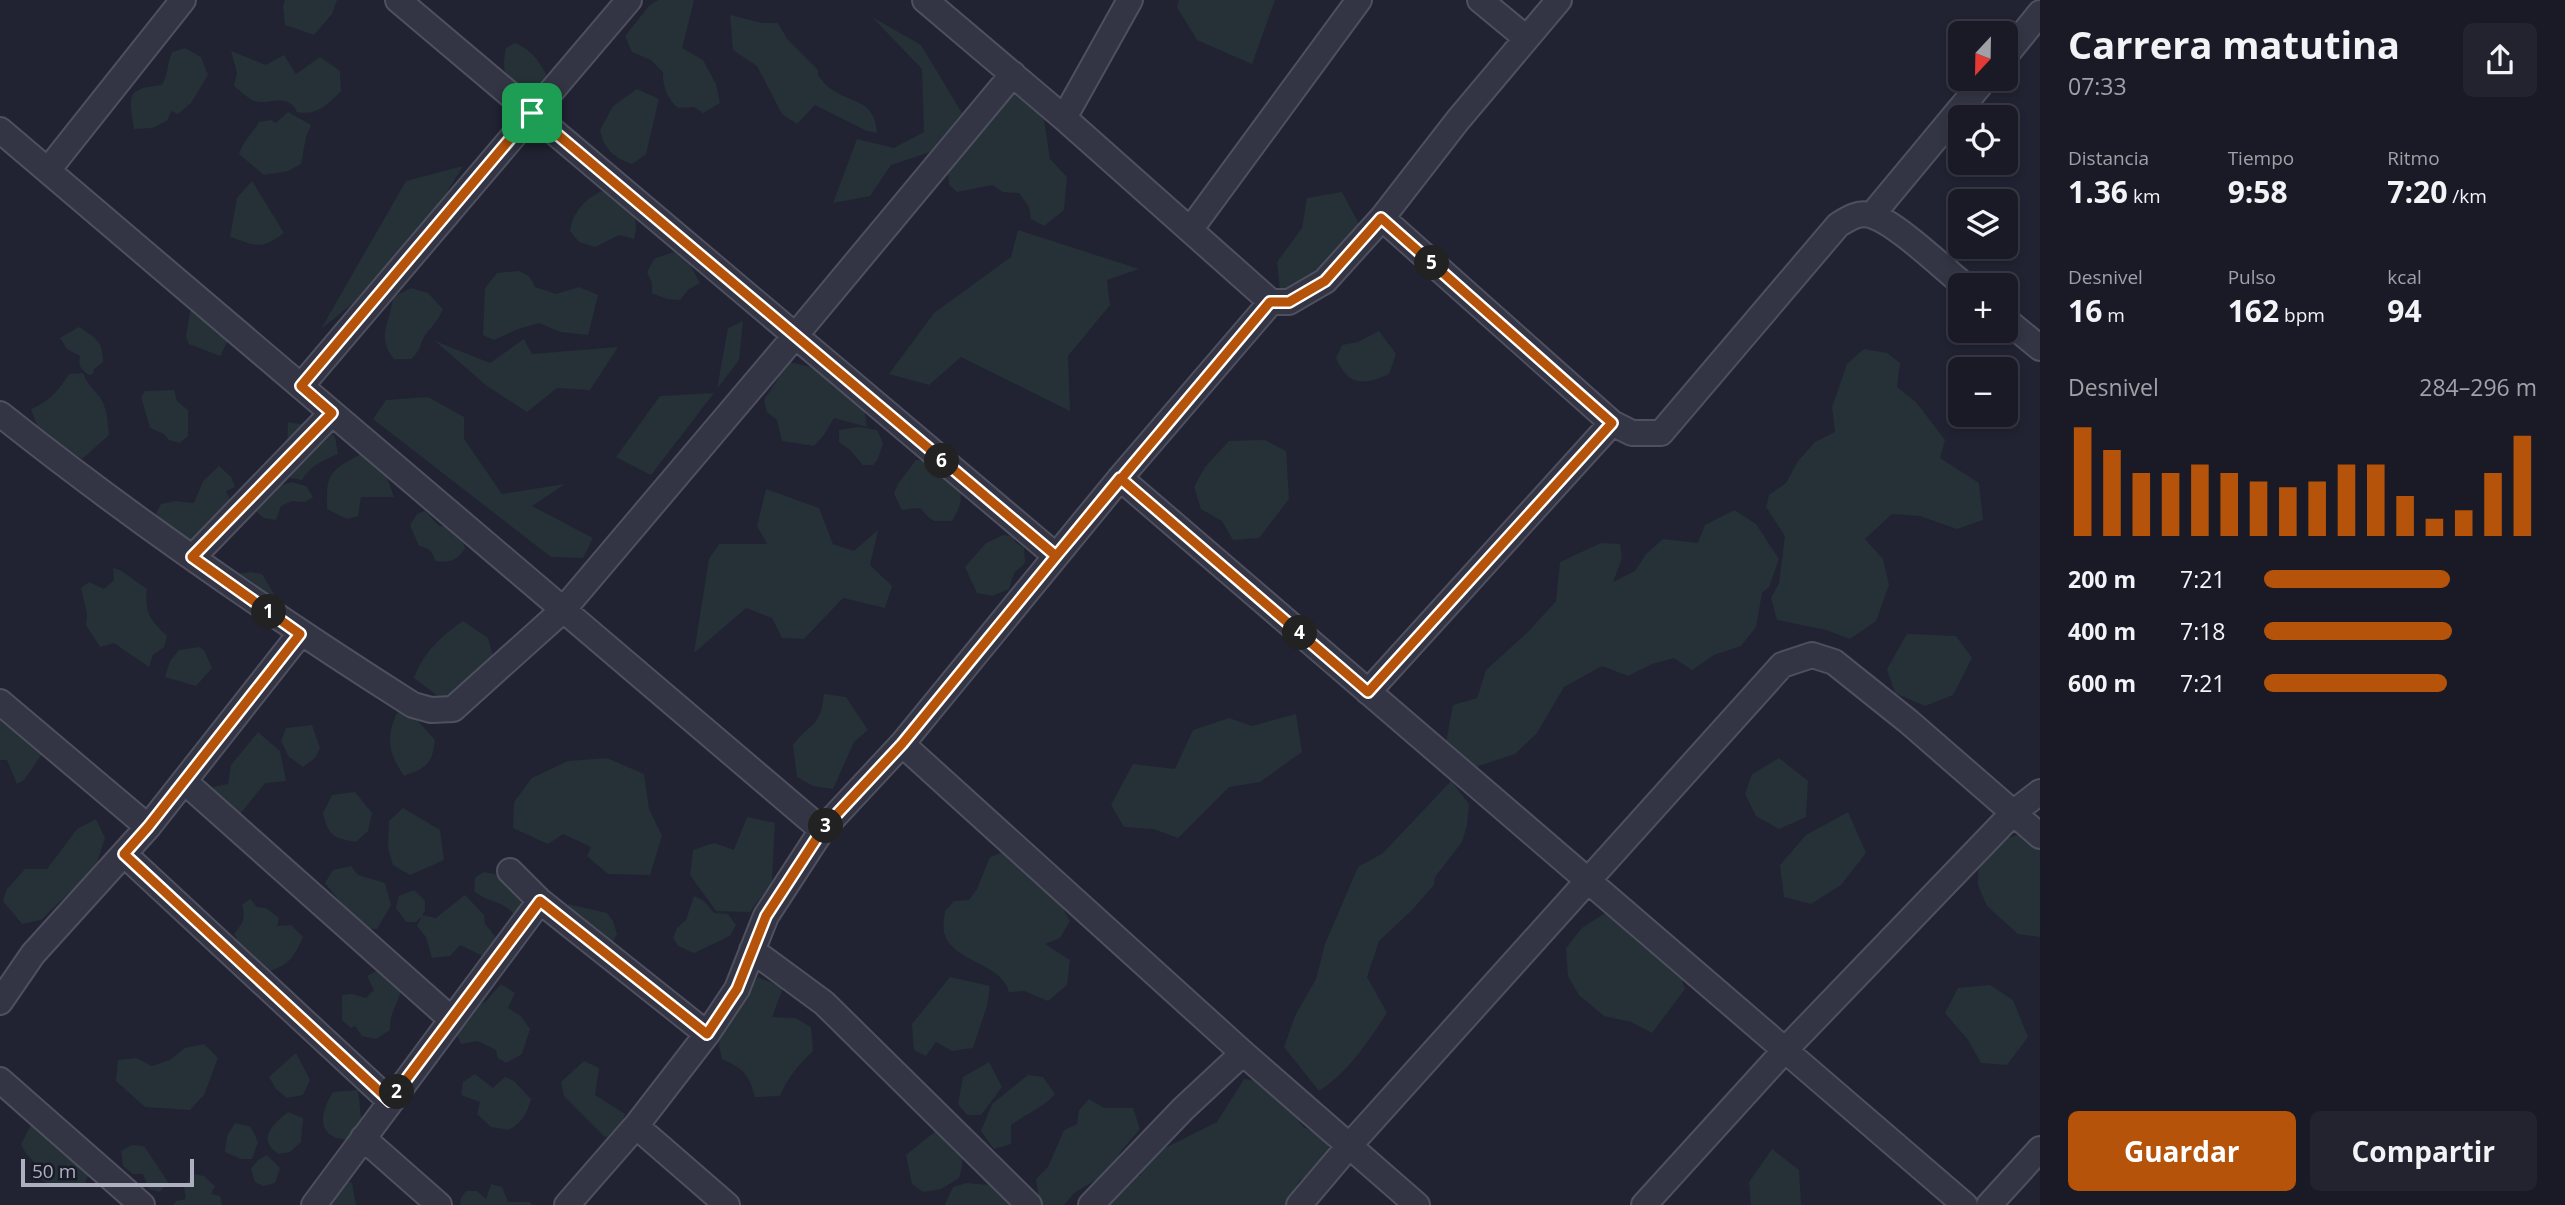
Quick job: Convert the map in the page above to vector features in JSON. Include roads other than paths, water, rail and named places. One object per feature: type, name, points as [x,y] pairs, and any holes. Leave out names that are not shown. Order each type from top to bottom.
[{"type":"street","points":[[48,170],[183,0]]},
{"type":"street","points":[[398,0],[1056,556]]},
{"type":"street","points":[[301,386],[629,0]]},
{"type":"street","points":[[925,0],[1064,118],[1270,302],[1289,302],[1325,281],[1381,218],[1559,0]]},
{"type":"street","points":[[1064,118],[1130,0]]},
{"type":"street","points":[[1191,230],[1359,0]]},
{"type":"street","points":[[1480,0],[1526,38]]},
{"type":"street","points":[[2018,40],[2040,13]]},
{"type":"street","points":[[0,414],[67,467],[300,634],[413,705],[431,710],[453,709],[563,610],[1013,74]]},
{"type":"street","points":[[1872,215],[1975,91]]},
{"type":"street","points":[[0,130],[822,830]]},
{"type":"street","points":[[1381,218],[1612,423],[1632,433],[1661,433],[1838,225],[1854,215],[1872,215],[1890,225],[1949,273]]},
{"type":"street","points":[[567,1205],[636,1126],[707,1034],[737,989],[766,916],[822,830],[902,744],[1120,478],[1270,302]]},
{"type":"street","points":[[2018,330],[2040,348]]},
{"type":"street","points":[[192,557],[332,413]]},
{"type":"street","points":[[1368,692],[1612,423]]},
{"type":"street","points":[[1120,478],[1965,1205]]},
{"type":"street","points":[[0,1002],[33,954],[148,827],[300,634]]},
{"type":"street","points":[[1299,1205],[1782,665],[1812,655],[1834,662],[1909,722],[2040,836]]},
{"type":"street","points":[[0,702],[148,827]]},
{"type":"street","points":[[902,744],[1243,1054],[1417,1205]]},
{"type":"street","points":[[184,782],[451,1019]]},
{"type":"street","points":[[1644,1205],[1785,1050],[2013,813],[2040,792]]},
{"type":"street","points":[[124,854],[390,1101]]},
{"type":"street","points":[[510,871],[540,901],[707,1034]]},
{"type":"street","points":[[314,1205],[540,901]]},
{"type":"street","points":[[752,950],[824,1003],[1029,1205]]},
{"type":"street","points":[[1091,1205],[1183,1109],[1243,1054]]},
{"type":"street","points":[[0,1080],[142,1205]]},
{"type":"street","points":[[636,1126],[727,1205]]},
{"type":"street","points":[[363,1138],[439,1205]]},
{"type":"street","points":[[1989,1205],[2040,1149]]}]
